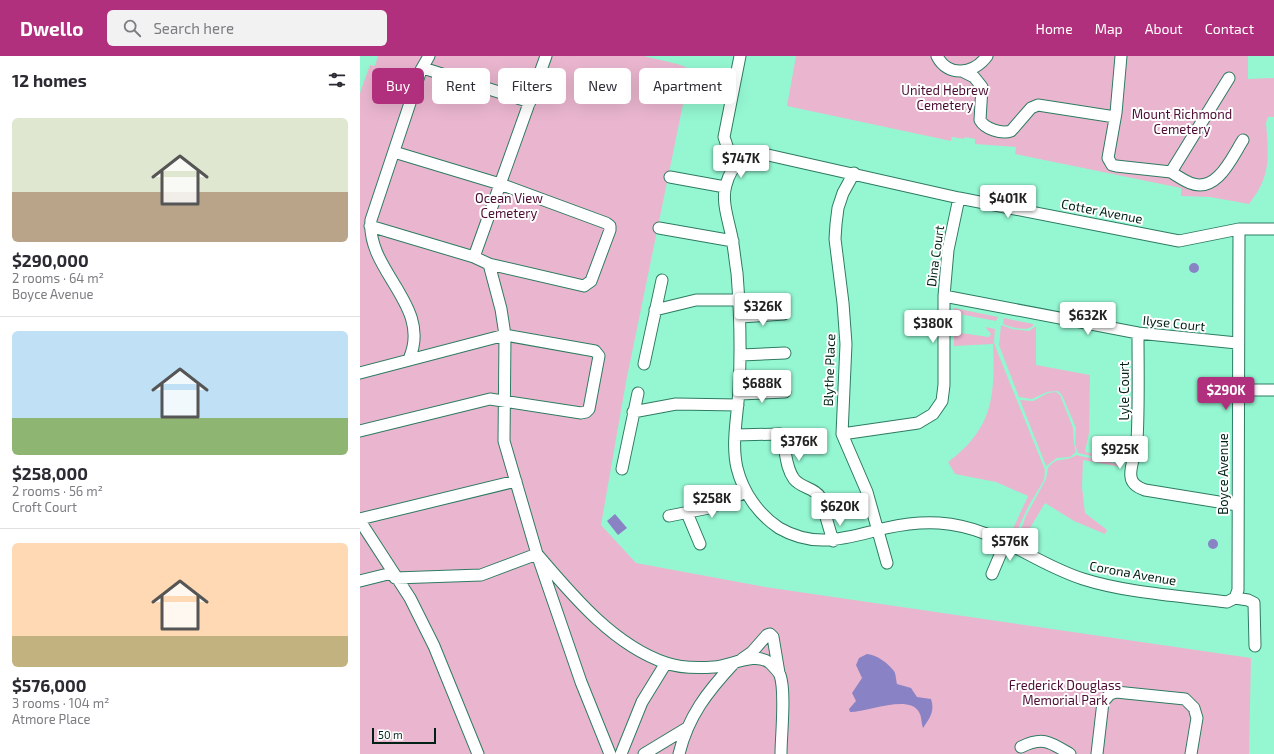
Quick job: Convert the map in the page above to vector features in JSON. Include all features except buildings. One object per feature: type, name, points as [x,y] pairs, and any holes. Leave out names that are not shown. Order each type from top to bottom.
[{"type":"street","points":[[423,68],[429,56]]},
{"type":"street","points":[[542,68],[546,56]]},
{"type":"street","points":[[739,162],[729,152],[724,137],[740,56]]},
{"type":"street","points":[[937,56],[944,65],[974,77],[982,87],[980,120],[987,128],[1007,132],[1011,130],[1030,108],[1038,105],[1115,117]]},
{"type":"street","points":[[964,72],[977,67],[987,56]]},
{"type":"street","points":[[1121,56],[1115,117],[1108,158],[1112,164],[1171,172],[1192,184],[1205,184],[1217,179],[1222,174],[1243,140]]},
{"type":"street","points":[[424,68],[498,92]]},
{"type":"street","points":[[1171,172],[1229,78]]},
{"type":"street","points":[[409,359],[416,342],[411,319],[398,288],[376,252],[371,239],[370,226],[411,104]]},
{"type":"street","points":[[474,257],[529,104]]},
{"type":"street","points":[[370,226],[474,257],[489,264],[584,286],[591,281],[610,228],[606,223],[500,184],[394,152]]},
{"type":"street","name":"Cotter Avenue","points":[[739,162],[759,155],[768,155],[854,173],[959,198],[1179,241],[1238,229],[1274,229]]},
{"type":"street","name":"Corona Avenue","points":[[739,162],[733,170],[725,187],[725,203],[733,241],[740,317],[741,355],[734,456],[746,492],[759,510],[780,528],[804,538],[833,541],[905,524],[941,523],[977,530],[1006,541],[1057,569],[1108,586],[1228,602],[1235,598]]},
{"type":"street","name":"Blythe Place","points":[[854,173],[838,208],[835,239],[843,303],[846,344],[842,434],[867,492],[887,563]]},
{"type":"street","points":[[670,177],[725,187]]},
{"type":"street","name":"Dina Court","points":[[842,434],[918,422],[933,414],[942,401],[944,385],[944,296],[948,250],[959,198]]},
{"type":"street","points":[[659,228],[733,241]]},
{"type":"street","name":"Boyce Avenue","points":[[1235,598],[1238,590],[1238,229]]},
{"type":"street","points":[[489,264],[497,290],[505,335],[504,441],[537,554],[582,682],[610,754]]},
{"type":"street","points":[[644,364],[662,280]]},
{"type":"street","name":"Ilyse Court","points":[[944,296],[1138,333],[1237,343]]},
{"type":"street","points":[[655,310],[696,300],[738,300]]},
{"type":"street","points":[[740,317],[784,314]]},
{"type":"street","name":"Lyle Court","points":[[1138,333],[1139,416],[1137,446],[1131,473],[1132,483],[1136,487],[1146,490],[1237,505]]},
{"type":"street","points":[[360,372],[505,335],[595,351],[599,356],[589,409],[586,412],[581,413],[490,399],[360,431]]},
{"type":"street","points":[[741,355],[786,353]]},
{"type":"street","points":[[1237,390],[1274,390]]},
{"type":"street","points":[[622,469],[638,392]]},
{"type":"street","points":[[739,394],[785,392]]},
{"type":"street","points":[[633,412],[676,404],[738,405]]},
{"type":"street","points":[[735,435],[780,434],[786,461],[794,480],[804,487],[818,493],[820,497],[833,541]]},
{"type":"street","points":[[478,754],[434,646],[410,598],[394,576],[360,520],[516,481]]},
{"type":"street","points":[[669,516],[709,508],[746,492]]},
{"type":"street","points":[[687,513],[700,544]]},
{"type":"street","points":[[992,574],[1006,541]]},
{"type":"street","points":[[360,581],[394,576],[481,575],[537,554]]},
{"type":"street","points":[[537,554],[581,603],[605,625],[637,648],[666,663],[699,667],[714,667],[737,663],[752,658],[768,662],[780,675]]},
{"type":"street","points":[[1235,598],[1248,600],[1254,603],[1255,646]]},
{"type":"street","points":[[679,754],[691,719],[710,689],[737,663],[752,652],[767,635],[770,634],[773,637],[782,695],[781,754]]},
{"type":"street","points":[[621,754],[642,702],[666,663]]},
{"type":"street","points":[[699,667],[709,674],[711,681],[710,689]]},
{"type":"street","points":[[1097,754],[1103,702],[1110,694],[1122,691],[1177,697],[1191,703],[1196,712],[1197,718],[1191,754]]},
{"type":"street","points":[[644,754],[687,728]]},
{"type":"street","points":[[1021,747],[1038,740],[1046,741],[1070,754]]},
{"type":"green space","name":"Ocean View Cemetery","points":[[378,56],[644,56],[687,68],[639,68],[639,104],[683,104],[626,382],[601,525],[636,563],[765,587],[1251,658],[1249,754],[360,754],[360,93],[370,65],[375,66]]},
{"type":"green space","name":"Mount Richmond Cemetery","points":[[796,56],[1248,56],[1248,79],[1274,78],[1274,117],[1268,117],[1266,123],[1268,157],[1265,175],[1256,194],[1249,204],[1210,197],[1181,196],[1181,188],[1015,154],[1016,147],[975,144],[975,139],[965,137],[964,139],[952,137],[951,141],[787,106]]},
{"type":"green space","points":[[954,308],[998,317],[996,321],[954,313]]},
{"type":"green space","points":[[954,316],[960,324],[958,328],[954,330]]},
{"type":"green space","points":[[1004,318],[1033,324],[1033,326],[1022,329],[1010,326],[1003,324]]},
{"type":"green space","points":[[1001,325],[1012,329],[1029,331],[1036,326],[1036,365],[1090,375],[1089,433],[1085,452],[1123,460],[1122,463],[1078,453],[1075,444],[1076,428],[1062,395],[1058,391],[1047,392],[1032,399],[1019,397],[999,345]]},
{"type":"green space","points":[[985,327],[995,329],[994,342],[997,351],[1045,470],[1044,480],[1028,507],[1016,533],[1012,531],[1028,496],[996,482],[955,474],[948,462],[963,449],[983,424],[992,396],[993,380],[993,344],[954,346],[954,332],[989,337],[991,334]]},
{"type":"green space","points":[[1056,392],[1060,395],[1073,428],[1076,452],[1070,457],[1057,458],[1046,466],[1020,400],[1033,401],[1048,393]]},
{"type":"green space","points":[[1076,455],[1122,465],[1121,467],[1083,460],[1082,487],[1085,513],[1107,530],[1105,534],[1074,521],[1045,503],[1024,538],[1019,535],[1026,516],[1046,479],[1048,468],[1051,464],[1058,460],[1069,459]]},
{"type":"shaded area","points":[[1192,263],[1196,263],[1198,264],[1198,272],[1192,273],[1189,270],[1189,266]]},
{"type":"shaded area","points":[[615,514],[627,528],[618,535],[607,521]]},
{"type":"shaded area","points":[[1211,539],[1215,539],[1218,544],[1215,549],[1211,549],[1208,546],[1208,542]]},
{"type":"shaded area","points":[[867,654],[879,658],[895,672],[897,684],[911,688],[917,697],[931,699],[932,711],[923,728],[919,712],[914,707],[907,704],[888,705],[850,712],[849,709],[856,701],[852,693],[862,678],[856,665],[859,658]]},
{"type":"park label","name":"United Hebrew Cemetery","points":[[945,98]]},
{"type":"park label","name":"Frederick Douglass Memorial Park","points":[[1065,692]]}]
